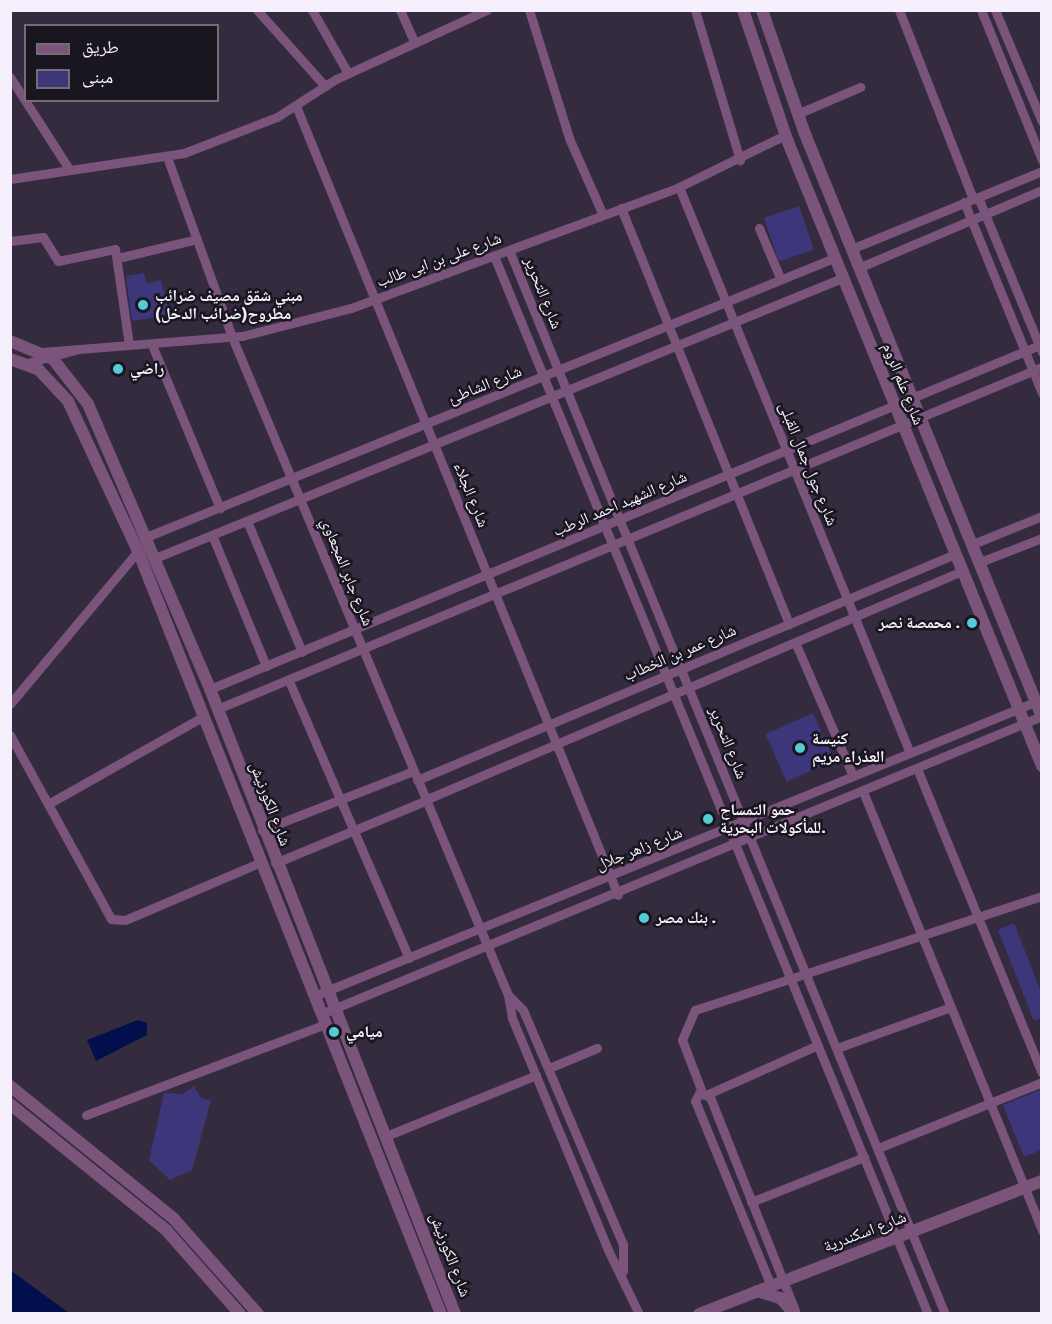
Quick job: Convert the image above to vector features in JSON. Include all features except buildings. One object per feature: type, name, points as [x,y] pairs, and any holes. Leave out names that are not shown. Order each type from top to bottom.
[{"type":"street","points":[[258,10],[325,86]]},
{"type":"street","points":[[312,10],[348,73]]},
{"type":"street","points":[[400,10],[415,43]]},
{"type":"street","points":[[10,179],[166,157],[296,106],[348,73],[487,10]]},
{"type":"street","points":[[529,10],[569,138],[603,215]]},
{"type":"street","points":[[695,10],[740,160]]},
{"type":"street","name":"شارع علم الروم","points":[[743,10],[786,138],[1041,766]]},
{"type":"street","name":"شارع علم الروم","points":[[762,10],[797,114],[850,249],[1038,700],[1041,717]]},
{"type":"street","points":[[899,10],[971,199],[971,220],[1025,352],[1037,369],[1041,393]]},
{"type":"street","points":[[981,10],[1041,160]]},
{"type":"street","points":[[997,11],[1041,122]]},
{"type":"street","points":[[10,77],[24,99]]},
{"type":"street","points":[[797,114],[860,87]]},
{"type":"street","points":[[26,102],[69,169]]},
{"type":"street","name":"شارع الجلاء","points":[[296,106],[618,895]]},
{"type":"street","points":[[786,138],[805,134]]},
{"type":"street","name":"شارع على بن ابى طالب","points":[[26,363],[48,355],[84,347],[152,345],[232,337],[374,301],[679,187],[786,138]]},
{"type":"street","name":"شارع جابر المجعاوي","points":[[166,157],[232,337],[478,930],[508,994],[536,1075],[609,1252],[623,1271],[639,1314]]},
{"type":"street","points":[[798,168],[815,160]]},
{"type":"street","points":[[850,249],[1041,171]]},
{"type":"street","name":"شارع جول جمال القبلى","points":[[679,187],[910,753]]},
{"type":"street","points":[[858,268],[1041,190]]},
{"type":"street","points":[[971,199],[985,214],[1041,347]]},
{"type":"street","points":[[621,208],[670,326],[727,476],[789,624]]},
{"type":"street","points":[[759,228],[781,280]]},
{"type":"street","points":[[10,241],[43,237],[58,261],[113,248],[118,258],[129,345]]},
{"type":"street","points":[[118,258],[197,239]]},
{"type":"street","name":"شارع التحرير","points":[[509,250],[945,1314]]},
{"type":"street","name":"شارع التحرير","points":[[494,256],[928,1314]]},
{"type":"street","name":"شارع الشاطئ","points":[[146,537],[426,426],[834,258]]},
{"type":"street","points":[[155,558],[842,278]]},
{"type":"street","name":"شارع الكورنيش","points":[[10,341],[48,355],[74,379],[146,537],[210,689],[262,830],[386,1136],[455,1314]]},
{"type":"street","points":[[152,345],[220,508]]},
{"type":"street","name":"شارع الشهيد احمد الرطب","points":[[210,689],[1041,347]]},
{"type":"street","points":[[48,355],[49,378]]},
{"type":"street","name":"شارع الكورنيش","points":[[10,359],[26,363],[49,378],[58,388],[138,551],[441,1314]]},
{"type":"street","points":[[217,709],[363,651],[1037,369]]},
{"type":"street","points":[[58,388],[74,379]]},
{"type":"street","points":[[973,544],[1041,516]]},
{"type":"street","points":[[247,521],[302,652]]},
{"type":"street","points":[[212,535],[266,666]]},
{"type":"street","points":[[980,562],[1041,538]]},
{"type":"street","points":[[10,704],[138,551]]},
{"type":"street","name":"شارع عمر بن الخطاب","points":[[417,780],[955,554]]},
{"type":"street","points":[[275,862],[425,801],[962,571]]},
{"type":"street","points":[[795,642],[853,776]]},
{"type":"street","points":[[289,681],[409,958]]},
{"type":"street","name":"شارع زاهر جلال","points":[[314,996],[610,877],[1038,700]]},
{"type":"street","points":[[48,804],[204,716]]},
{"type":"street","name":"شارع زاهر جلال","points":[[86,1115],[323,1019],[334,1008],[864,794],[1041,717]]},
{"type":"street","points":[[10,735],[115,922],[261,862]]},
{"type":"street","points":[[262,830],[413,771]]},
{"type":"street","points":[[918,771],[1041,1073]]},
{"type":"street","points":[[864,794],[1041,1231]]},
{"type":"street","points":[[796,1314],[734,1157],[682,1040],[690,1015],[790,977],[922,934],[978,919],[1041,896]]},
{"type":"street","name":"شارع جابر المجعاوي","points":[[508,994],[523,1010],[623,1244],[623,1271]]},
{"type":"street","points":[[837,1047],[951,1007]]},
{"type":"street","points":[[771,1286],[695,1101],[705,1093],[819,1045]]},
{"type":"street","points":[[549,1068],[597,1048]]},
{"type":"street","points":[[386,1136],[536,1075]]},
{"type":"street","points":[[878,1148],[1041,1082]]},
{"type":"street","points":[[10,1086],[174,1219],[258,1314]]},
{"type":"street","points":[[10,1104],[166,1230],[240,1314]]},
{"type":"street","points":[[720,1163],[734,1157]]},
{"type":"street","points":[[751,1202],[864,1157]]},
{"type":"street","name":"شارع اسكندرية","points":[[699,1314],[1041,1181]]},
{"type":"street","points":[[757,1291],[780,1298],[796,1314]]},
{"type":"shaded area","points":[[138,1020],[147,1023],[147,1035],[96,1061],[87,1040]]},
{"type":"shaded area","points":[[10,1270],[65,1310],[69,1313],[11,1313]]},
{"type":"place","name":"مبني شقق مصيف ضرائب مطروح(ضرائب الدخل)","points":[[143,305]]},
{"type":"place","name":"راضي","points":[[118,369]]},
{"type":"place","name":"محمصة نصر .","points":[[972,623]]},
{"type":"place","name":"كنيسة العذراء مريم","points":[[800,748]]},
{"type":"place","name":"حمو التمساح للمأكولات البحرية.","points":[[708,819]]},
{"type":"place","name":"بنك مصر .","points":[[644,918]]},
{"type":"place","name":"ميامي","points":[[334,1032]]}]
